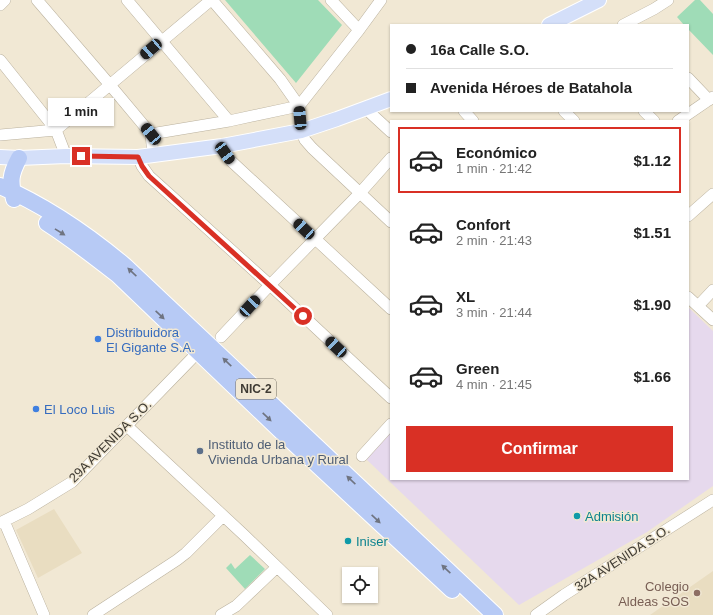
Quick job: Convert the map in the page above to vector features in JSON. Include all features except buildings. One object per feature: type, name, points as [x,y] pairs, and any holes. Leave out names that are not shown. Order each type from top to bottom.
[{"type":"highway","points":[[7,195],[13,170],[19,158]]},
{"type":"highway","name":"NIC-2","points":[[7,195],[92,254],[118,276],[209,344],[495,615]]},
{"type":"highway","name":"NIC-2","points":[[209,344],[304,452],[480,615]]},
{"type":"main road","points":[[551,24],[599,0]]},
{"type":"main road","points":[[0,157],[138,157],[222,146],[301,130],[337,119],[390,99]]},
{"type":"street","points":[[0,5],[5,0]]},
{"type":"street","points":[[37,0],[151,134],[153,155]]},
{"type":"street","points":[[127,0],[229,121]]},
{"type":"street","points":[[0,135],[56,130],[161,40],[212,0],[280,79],[298,106],[301,130],[305,140],[390,221]]},
{"type":"street","points":[[331,0],[359,30]]},
{"type":"street","points":[[151,134],[229,121],[298,106],[381,0]]},
{"type":"street","points":[[636,22],[668,0]]},
{"type":"street","points":[[0,60],[56,130],[66,156]]},
{"type":"street","points":[[680,120],[711,99],[689,79]]},
{"type":"street","points":[[366,109],[390,131]]},
{"type":"street","points":[[465,112],[472,120]]},
{"type":"street","points":[[565,112],[573,120]]},
{"type":"street","points":[[645,112],[653,120]]},
{"type":"street","points":[[222,146],[231,162],[390,308]]},
{"type":"street","points":[[138,157],[149,176],[270,285],[390,397]]},
{"type":"street","name":"29A AVENIDA S.O.","points":[[2,522],[28,509],[72,482],[270,285],[314,238],[360,193],[390,159]]},
{"type":"street","points":[[689,215],[713,194]]},
{"type":"street","points":[[698,306],[713,290]]},
{"type":"street","points":[[689,298],[713,320]]},
{"type":"street","points":[[362,456],[390,425]]},
{"type":"street","points":[[127,426],[244,535],[323,614]]},
{"type":"street","name":"32A AVENIDA S.O.","points":[[536,615],[570,591],[711,502]]},
{"type":"street","points":[[93,615],[186,553],[223,516]]},
{"type":"street","points":[[2,522],[44,615]]},
{"type":"street","points":[[221,615],[236,606],[277,567]]},
{"type":"shaded area","points":[[689,308],[713,331],[713,486],[647,532],[519,605],[366,459],[390,433],[390,480],[689,480]]},
{"type":"shaded area","points":[[54,509],[82,553],[38,578],[16,530]]},
{"type":"shaded area","name":"Colegio Aldeas SOS","points":[[713,571],[713,615],[650,615]]},
{"type":"green space","points":[[225,0],[318,0],[342,25],[296,83]]},
{"type":"green space","points":[[695,0],[700,0],[713,14],[713,55],[689,30],[689,24],[683,24],[677,17]]},
{"type":"green space","points":[[250,555],[265,569],[245,589],[226,568],[231,563],[235,569]]},
{"type":"place","name":"Distribuidora El Gigante S.A.","points":[[98,339]]},
{"type":"place","name":"El Loco Luis","points":[[36,409]]},
{"type":"place","name":"Instituto de la Vivienda Urbana y Rural","points":[[200,451]]},
{"type":"place","name":"Admisión","points":[[577,516]]},
{"type":"place","name":"Iniser","points":[[348,541]]},
{"type":"place","name":"Colegio Aldeas SOS","points":[[697,593]]},
{"type":"route","points":[[81,156],[138,157],[149,176],[303,316]]}]
